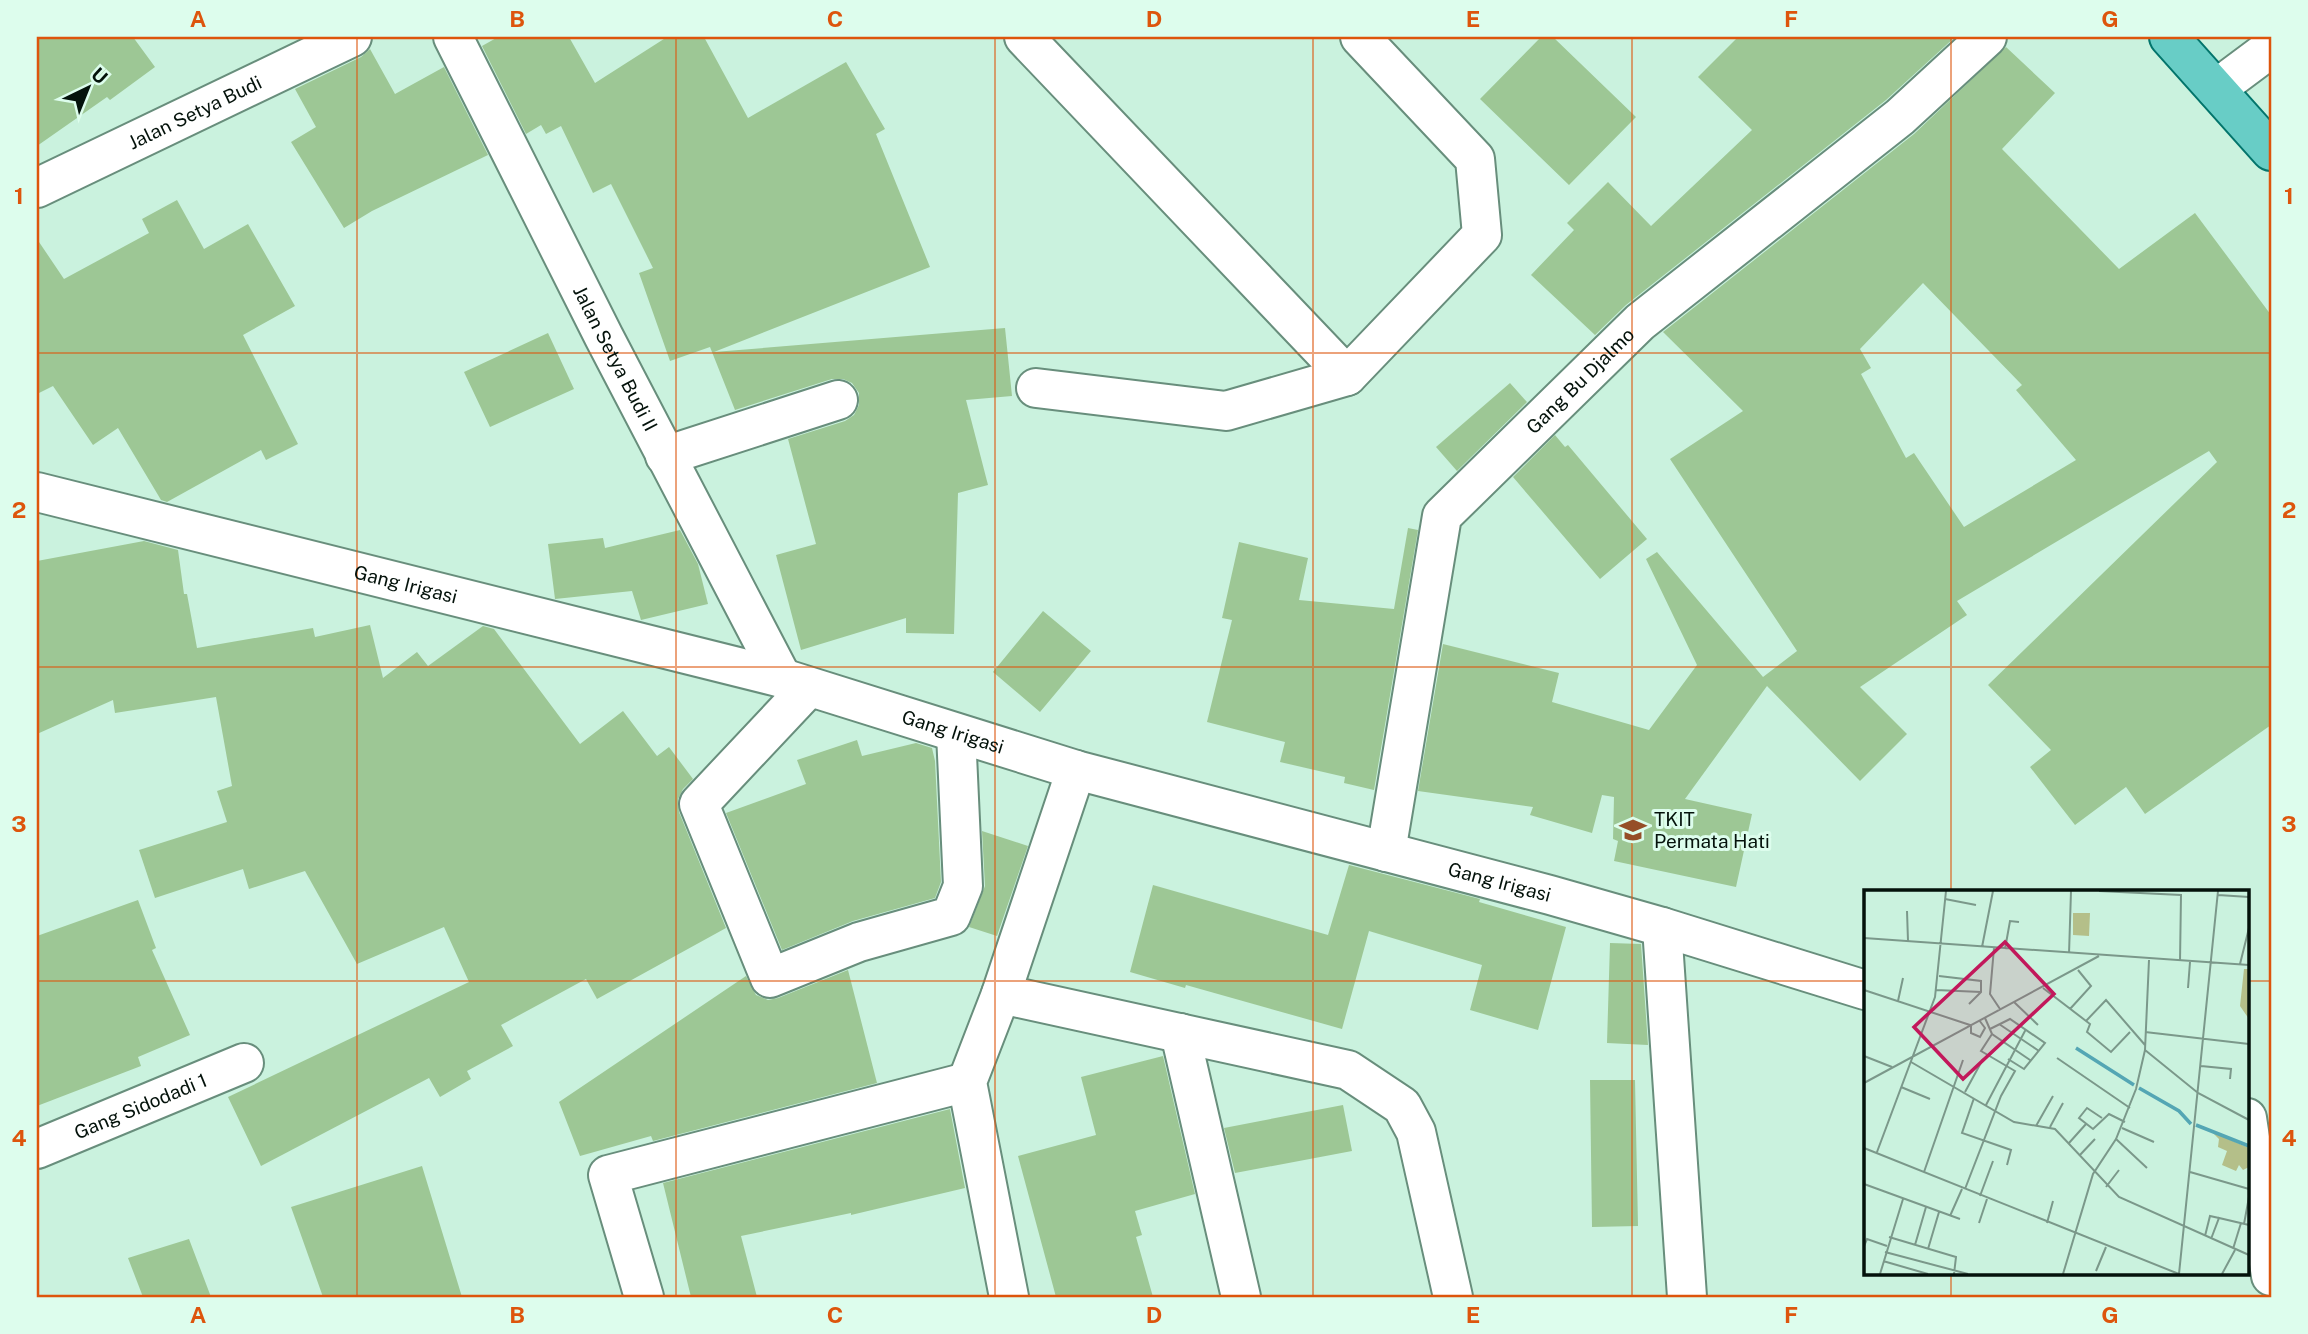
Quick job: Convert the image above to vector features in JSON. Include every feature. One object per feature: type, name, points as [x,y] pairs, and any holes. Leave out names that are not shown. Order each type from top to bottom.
[{"type":"main road","points":[[2169,37],[2271,150]]},
{"type":"street","name":"Jalan Setya Budi","points":[[37,188],[352,37]]},
{"type":"street","name":"Jalan Setya Budi II","points":[[453,37],[665,456],[795,683]]},
{"type":"street","points":[[1024,37],[1347,376]]},
{"type":"street","points":[[1036,388],[1226,411],[1347,376],[1482,235],[1475,159],[1360,37]]},
{"type":"street","name":"Gang Bu Djalmo","points":[[1386,852],[1442,516],[1640,322],[1900,117],[1987,37]]},
{"type":"street","points":[[2216,89],[2271,48]]},
{"type":"street","points":[[665,456],[838,400]]},
{"type":"street","name":"Gang Irigasi","points":[[37,492],[795,683],[1076,770],[1662,927],[1864,990]]},
{"type":"street","points":[[795,683],[699,804],[770,978],[859,942],[951,916],[963,886],[956,733]]},
{"type":"street","points":[[1009,1297],[967,1082],[1001,993],[1076,770]]},
{"type":"street","points":[[1662,927],[1687,1297]]},
{"type":"street","points":[[1001,993],[1348,1070],[1402,1107],[1416,1132],[1453,1297]]},
{"type":"street","points":[[1180,1033],[1241,1297]]},
{"type":"street","name":"Gang Sidodadi 1","points":[[37,1149],[244,1063]]},
{"type":"street","points":[[644,1297],[608,1175],[967,1082]]},
{"type":"street","points":[[2248,1108],[2271,1116]]},
{"type":"street","points":[[2248,1125],[2271,1276]]},
{"type":"building","points":[[37,37],[133,37],[155,67],[110,100],[107,97],[37,146]]},
{"type":"building","points":[[498,37],[569,37],[595,83],[667,37],[704,37],[748,118],[846,62],[885,129],[876,134],[930,267],[714,352],[1005,328],[1012,396],[966,400],[988,485],[958,493],[954,634],[906,633],[906,618],[801,650],[776,555],[816,544],[788,439],[845,421],[854,415],[859,405],[859,393],[852,383],[843,379],[832,379],[735,410],[710,347],[670,361],[639,273],[653,268],[611,184],[593,193],[561,126],[546,134],[541,125],[526,134],[482,46]]},
{"type":"building","points":[[1541,37],[1553,37],[1636,117],[1569,185],[1480,99]]},
{"type":"building","points":[[1738,37],[1955,37],[1886,100],[1626,305],[1595,335],[1531,275],[1574,230],[1567,223],[1608,182],[1651,226],[1752,130],[1698,77]]},
{"type":"building","points":[[2006,47],[2055,93],[2002,149],[2119,269],[2195,213],[2271,315],[2271,725],[2145,814],[2126,787],[2075,825],[2030,767],[2051,750],[1988,685],[2217,462],[2209,451],[1957,601],[1967,615],[1860,687],[1907,734],[1860,781],[1767,686],[1685,799],[1752,814],[1736,887],[1614,861],[1618,841],[1613,839],[1614,797],[1602,795],[1592,833],[1530,815],[1533,807],[1418,791],[1443,644],[1559,673],[1552,702],[1649,730],[1697,665],[1646,559],[1657,552],[1763,677],[1797,651],[1670,459],[1743,411],[1663,332],[1914,134]],"holes":[[[1923,283],[2022,385],[2016,390],[2076,460],[1964,527],[1914,453],[1906,458],[1861,374],[1871,368],[1860,349]]]},
{"type":"building","points":[[370,49],[395,94],[444,67],[488,155],[372,211],[344,228],[291,142],[316,127],[295,89],[361,57]]},
{"type":"building","points":[[177,200],[204,249],[248,224],[295,306],[243,335],[298,444],[266,460],[261,450],[167,502],[161,500],[118,428],[93,445],[53,386],[37,394],[37,239],[64,279],[149,233],[142,219]]},
{"type":"building","points":[[548,333],[574,389],[490,427],[464,372]]},
{"type":"building","points":[[1510,383],[1527,402],[1457,471],[1436,447]]},
{"type":"building","points":[[1555,435],[1565,447],[1568,445],[1647,539],[1600,579],[1513,477]]},
{"type":"building","points":[[1408,528],[1418,530],[1374,790],[1344,783],[1345,777],[1280,762],[1285,742],[1207,722],[1232,620],[1222,618],[1239,542],[1308,558],[1299,600],[1394,609]]},
{"type":"building","points":[[680,530],[698,564],[708,604],[641,620],[632,591],[555,599],[548,544],[603,538],[605,548]]},
{"type":"building","points":[[144,541],[178,550],[184,594],[187,594],[197,648],[313,628],[315,637],[370,625],[383,678],[417,652],[428,666],[483,626],[494,629],[580,744],[623,711],[657,756],[669,747],[693,779],[678,799],[679,812],[726,928],[597,999],[586,979],[501,1025],[513,1046],[467,1071],[471,1079],[440,1097],[429,1078],[261,1166],[228,1097],[469,982],[444,927],[357,964],[305,871],[249,889],[243,869],[155,898],[139,850],[227,822],[217,791],[232,786],[216,697],[115,713],[113,700],[37,734],[37,561]]},
{"type":"building","points":[[1043,611],[1091,651],[1040,712],[993,672]]},
{"type":"building","points":[[857,740],[862,756],[916,743],[932,748],[935,761],[941,882],[935,898],[853,921],[782,950],[726,813],[806,784],[797,760]]},
{"type":"building","points":[[982,831],[1028,846],[997,936],[969,927],[985,886]]},
{"type":"building","points":[[1349,865],[1480,899],[1479,902],[1566,927],[1538,1030],[1470,1010],[1482,965],[1369,931],[1342,1029],[1130,972],[1153,885],[1328,935]]},
{"type":"building","points":[[138,900],[156,948],[152,950],[190,1035],[138,1057],[141,1066],[37,1106],[37,936]]},
{"type":"building","points":[[1610,943],[1641,944],[1648,1045],[1607,1043]]},
{"type":"building","points":[[848,970],[877,1083],[653,1141],[651,1136],[580,1156],[559,1102],[746,976],[756,995],[768,1000]]},
{"type":"building","points":[[1163,1056],[1195,1194],[1135,1211],[1142,1235],[1136,1237],[1153,1297],[1056,1297],[1018,1156],[1096,1135],[1081,1077]]},
{"type":"building","points":[[1590,1080],[1635,1080],[1638,1226],[1592,1227]]},
{"type":"building","points":[[1343,1105],[1352,1151],[1235,1173],[1224,1128]]},
{"type":"building","points":[[950,1109],[965,1188],[851,1215],[741,1236],[757,1297],[691,1297],[663,1183]]},
{"type":"building","points":[[422,1166],[462,1297],[323,1297],[291,1207]]},
{"type":"building","points":[[189,1239],[211,1297],[143,1297],[128,1258]]},
{"type":"place","name":"TKIT Permata Hati","points":[[1633,830]]}]
